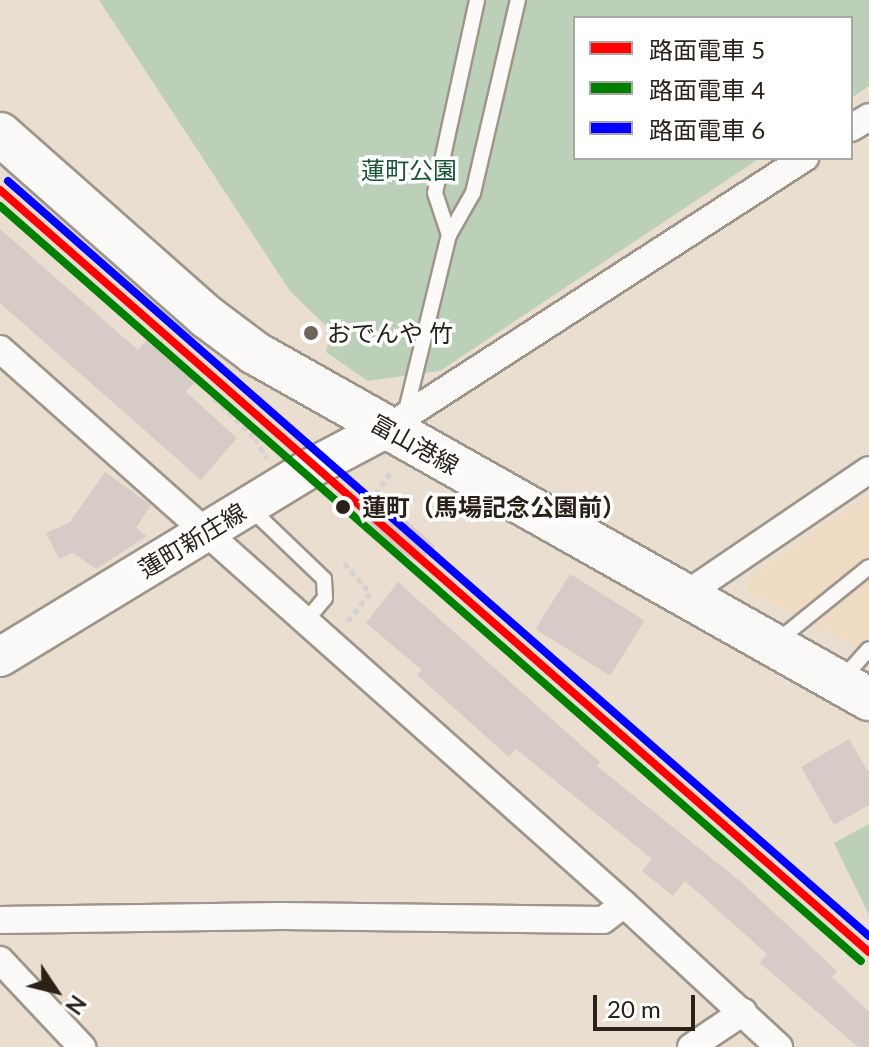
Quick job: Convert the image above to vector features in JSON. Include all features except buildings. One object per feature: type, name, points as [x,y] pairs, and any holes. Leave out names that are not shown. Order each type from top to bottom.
[{"type":"main road","name":"富山港線","points":[[0,134],[207,317],[304,384],[854,691]]},
{"type":"main road","name":"蓮町新庄線","points":[[0,657],[281,486],[396,436]]},
{"type":"street","points":[[396,436],[802,160]]},
{"type":"street","points":[[0,349],[304,623],[624,904],[779,1047]]},
{"type":"street","points":[[685,595],[869,470]]},
{"type":"street","points":[[0,920],[282,916],[603,920],[624,904]]},
{"type":"street","points":[[0,960],[82,1047]]},
{"type":"street","points":[[691,1047],[743,1012]]},
{"type":"lane","points":[[449,235],[435,193],[477,0]]},
{"type":"lane","points":[[396,436],[449,235],[473,193],[518,0]]},
{"type":"lane","points":[[249,507],[324,579],[325,598],[304,623]]},
{"type":"lane","points":[[773,645],[869,567]]},
{"type":"lane","points":[[854,691],[869,649]]},
{"type":"path","points":[[214,398],[255,438],[281,486]]},
{"type":"path","points":[[375,494],[396,436]]},
{"type":"shaded area","points":[[869,495],[869,653],[751,593],[747,579]]},
{"type":"green space","name":"蓮町公園","points":[[99,0],[869,0],[869,86],[853,97],[853,16],[573,16],[573,160],[757,160],[440,371],[368,381],[326,352],[331,331],[290,291]]},
{"type":"green space","points":[[869,824],[869,915],[834,843]]},
{"type":"tram line","name":"6","points":[[8,181],[869,936]]},
{"type":"tram line","name":"5","points":[[0,190],[869,952]]},
{"type":"tram line","name":"4","points":[[0,206],[861,961]]},
{"type":"place","name":"おでんや 竹","points":[[311,333]]},
{"type":"place","name":"蓮町（馬場記念公園前）","points":[[343,507]]}]
